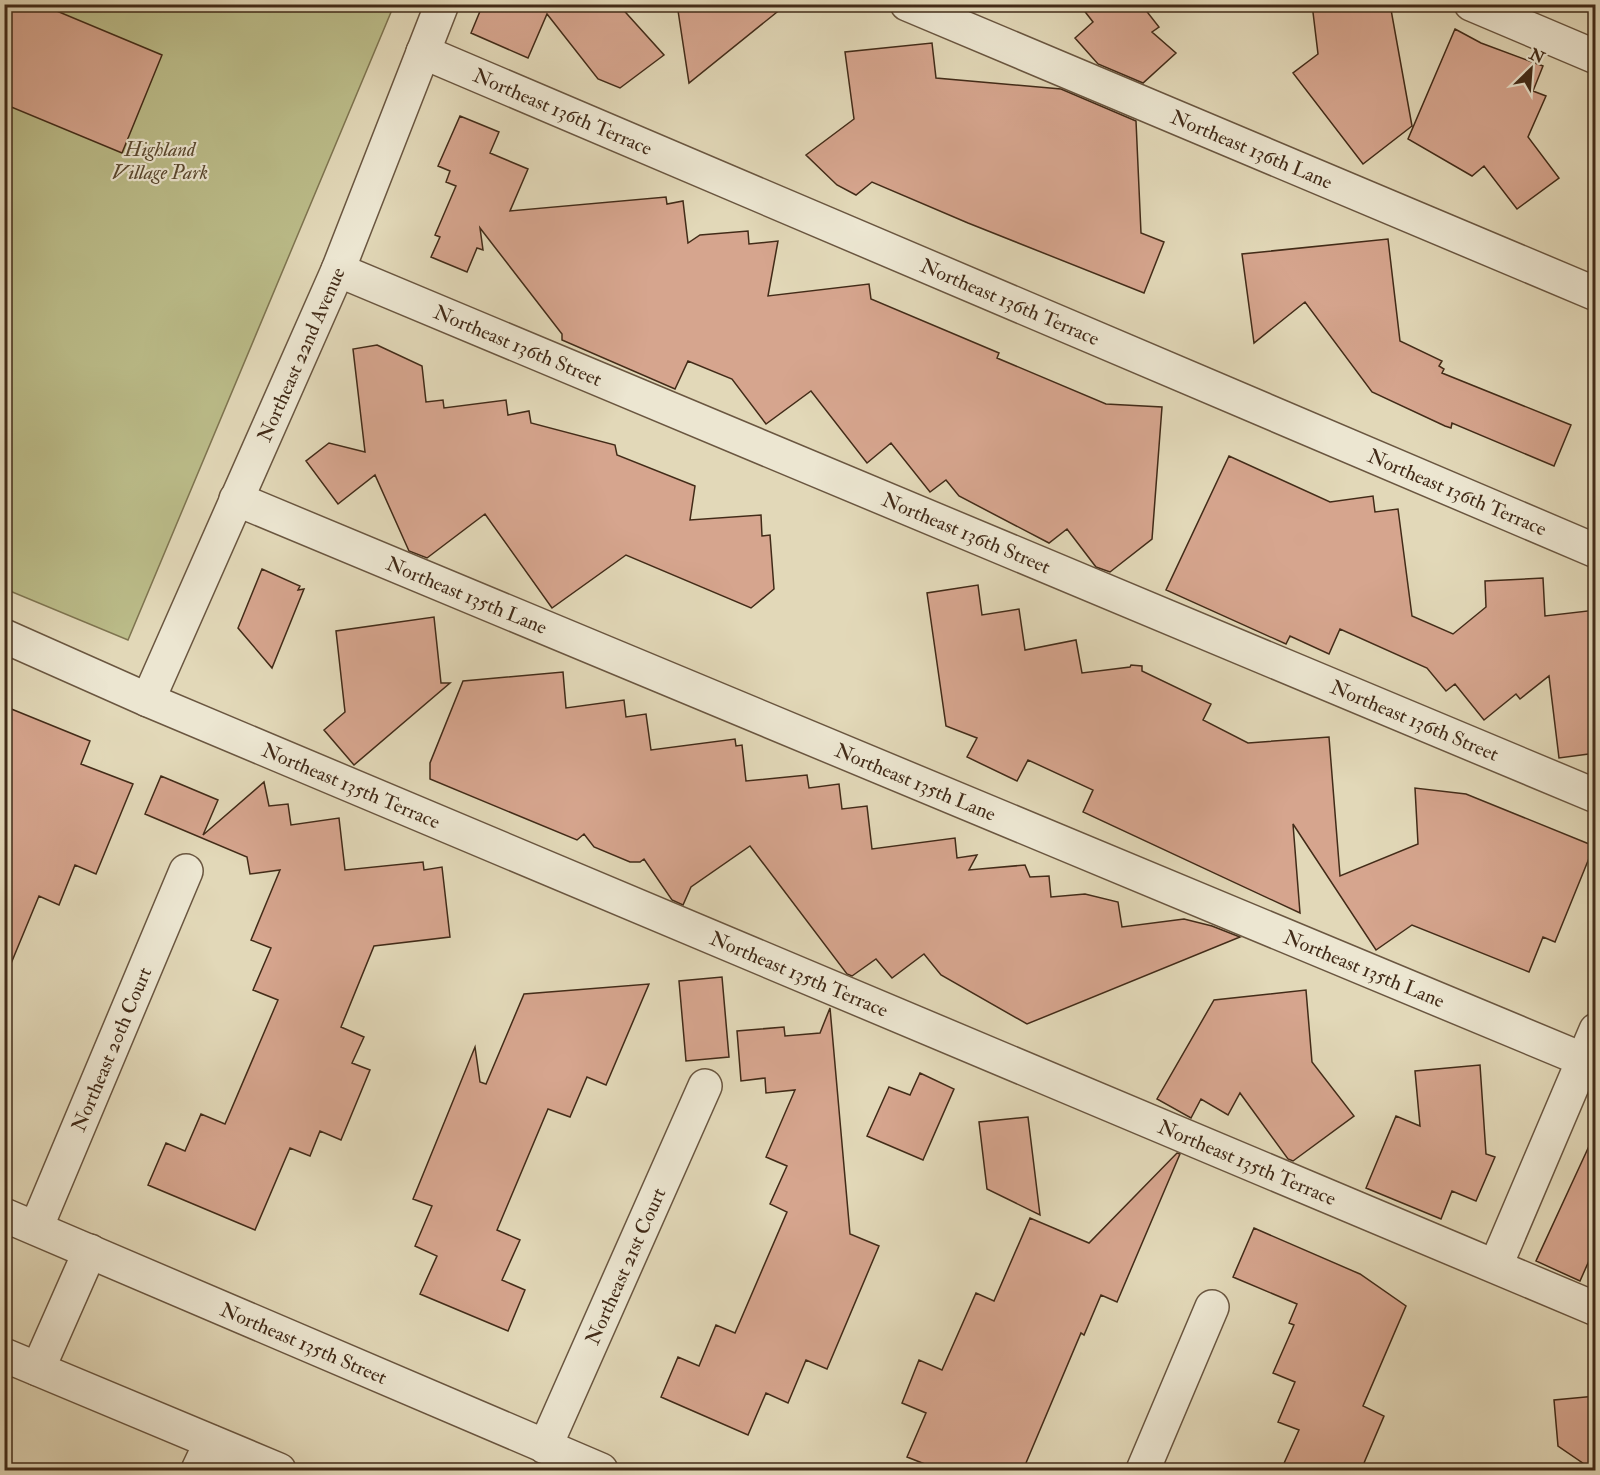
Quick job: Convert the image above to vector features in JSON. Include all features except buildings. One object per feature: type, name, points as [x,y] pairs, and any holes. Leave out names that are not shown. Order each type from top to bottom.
[{"type":"street","name":"Northeast 22nd Avenue","points":[[148,700],[338,270],[442,4]]},
{"type":"street","name":"Northeast 136th Lane","points":[[907,4],[1596,294]]},
{"type":"street","points":[[1471,4],[1596,57]]},
{"type":"street","name":"Northeast 136th Terrace","points":[[423,52],[1596,551]]},
{"type":"street","name":"Northeast 136th Street","points":[[338,270],[1596,796]]},
{"type":"street","name":"Northeast 135th Lane","points":[[236,499],[1592,1051]]},
{"type":"street","name":"Northeast 135th Terrace","points":[[4,636],[148,700],[1596,1309]]},
{"type":"street","name":"Northeast 20th Court","points":[[36,1228],[186,872]]},
{"type":"street","points":[[1496,1265],[1592,1051]]},
{"type":"street","name":"Northeast 21st Court","points":[[545,1447],[705,1086]]},
{"type":"street","name":"Northeast 135th Street","points":[[4,1215],[601,1470]]},
{"type":"street","points":[[38,1370],[90,1251]]},
{"type":"street","points":[[1143,1470],[1212,1307]]},
{"type":"street","points":[[4,1355],[38,1370],[205,1456],[279,1470]]},
{"type":"green space","name":"Highland Village Park","points":[[5,5],[394,5],[128,640],[5,589]]}]
